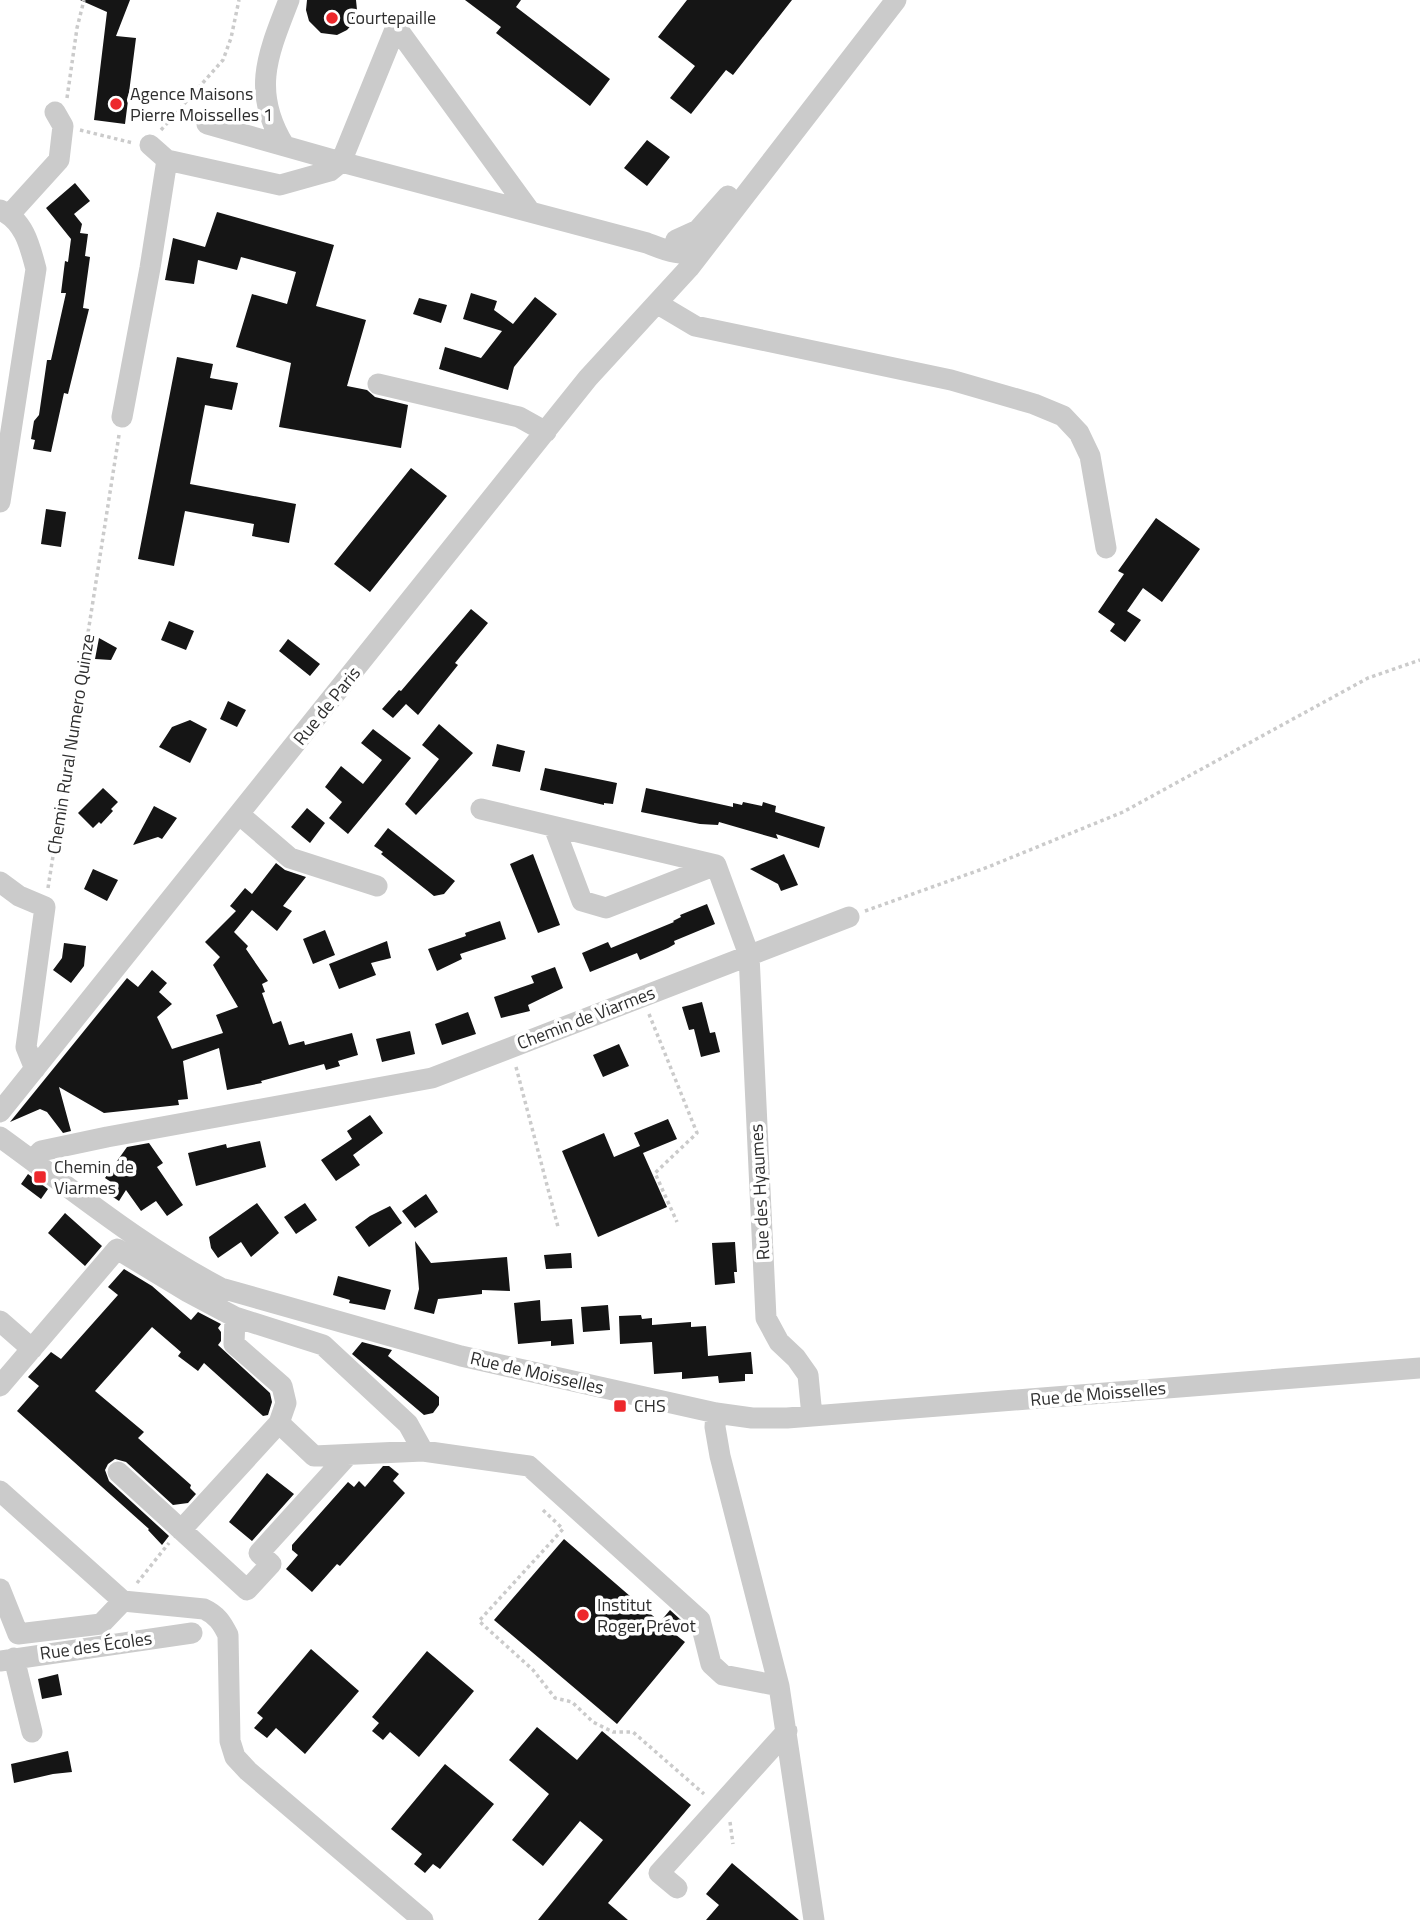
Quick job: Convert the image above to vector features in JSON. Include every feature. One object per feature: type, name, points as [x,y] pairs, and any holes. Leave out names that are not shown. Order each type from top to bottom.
[{"type":"street","points":[[284,145],[273,127],[267,108],[265,79],[270,50],[289,0]]},
{"type":"street","points":[[695,243],[704,224],[880,0]]},
{"type":"street","points":[[207,124],[647,243],[695,243],[714,238],[895,0]]},
{"type":"street","points":[[150,145],[167,160],[280,185],[330,171],[341,162],[396,27],[529,210]]},
{"type":"street","points":[[0,502],[9,377],[36,269],[27,238],[5,212],[59,160],[59,119]]},
{"type":"street","points":[[122,417],[167,160]]},
{"type":"street","name":"Rue de Paris","points":[[0,1112],[546,432],[616,348],[689,268],[695,243]]},
{"type":"street","points":[[658,304],[695,326],[951,380],[1034,404],[1063,416],[1079,433],[1090,456],[1106,548]]},
{"type":"street","points":[[378,384],[519,417],[546,432]]},
{"type":"street","points":[[481,808],[716,865]]},
{"type":"street","points":[[240,815],[290,858],[377,886]]},
{"type":"street","points":[[554,827],[582,901],[606,908],[716,865]]},
{"type":"street","name":"Rue des Hyaumes","points":[[716,865],[749,954],[766,1318],[779,1342],[796,1358],[808,1375],[812,1416]]},
{"type":"street","points":[[0,882],[31,903],[46,907],[26,1047],[35,1069]]},
{"type":"street","name":"Chemin de Viarmes","points":[[33,1160],[41,1151],[107,1137],[432,1078],[849,917]]},
{"type":"street","name":"Rue de Moisselles","points":[[0,1137],[132,1233],[221,1289],[461,1356],[716,1413],[752,1418],[812,1416],[1420,1368]]},
{"type":"street","points":[[0,1386],[117,1249],[235,1317],[323,1345],[408,1424],[423,1451]]},
{"type":"street","points":[[181,1530],[279,1423],[286,1403],[282,1386],[234,1344],[235,1317]]},
{"type":"street","points":[[0,1321],[32,1349]]},
{"type":"street","points":[[716,1413],[715,1427],[720,1456],[779,1686],[814,1920]]},
{"type":"street","points":[[279,1423],[314,1456],[423,1451],[529,1465],[701,1620],[711,1664],[717,1671],[723,1675],[779,1686]]},
{"type":"street","points":[[118,1472],[247,1590],[271,1564],[259,1553],[348,1455]]},
{"type":"street","points":[[0,1491],[123,1601],[204,1609],[214,1614],[228,1635],[230,1741],[235,1757],[423,1920]]},
{"type":"street","points":[[0,1589],[18,1634],[101,1624],[123,1601]]},
{"type":"street","name":"Rue des Écoles","points":[[7,1659],[192,1633]]},
{"type":"street","points":[[7,1659],[32,1732]]},
{"type":"street","points":[[677,1888],[659,1873],[787,1731]]},
{"type":"path","points":[[84,0],[65,104],[59,119],[138,144],[150,145],[223,60],[239,0]]},
{"type":"path","name":"Chemin Rural Numero Quinze","points":[[46,907],[122,417]]},
{"type":"path","points":[[849,917],[988,867],[1123,812],[1368,678],[1420,660]]},
{"type":"path","points":[[642,996],[696,1133],[655,1173],[677,1222]]},
{"type":"path","points":[[512,1048],[558,1227]]},
{"type":"path","points":[[543,1510],[564,1529],[479,1621],[533,1670],[555,1698],[572,1702],[593,1722],[614,1732],[633,1731],[729,1815],[733,1844]]},
{"type":"path","points":[[123,1601],[152,1562],[181,1530]]},
{"type":"building","points":[[80,0],[130,0],[116,36],[136,38],[125,124],[94,120],[107,12]]},
{"type":"building","name":"Courtepaille","points":[[307,0],[356,0],[355,21],[347,30],[337,35],[321,33],[309,21]]},
{"type":"building","points":[[465,0],[521,0],[516,7],[610,79],[590,106],[496,33],[501,27]]},
{"type":"building","points":[[687,0],[792,0],[733,75],[726,70],[691,114],[670,98],[695,66],[658,37]]},
{"type":"building","points":[[647,140],[670,157],[647,186],[624,168]]},
{"type":"building","points":[[75,183],[90,201],[74,214],[82,224],[80,233],[88,234],[85,256],[90,257],[83,308],[89,309],[68,394],[64,393],[51,452],[33,449],[35,440],[31,439],[34,421],[39,415],[47,360],[51,360],[66,293],[61,293],[71,239],[46,208]]},
{"type":"building","points":[[217,212],[334,245],[316,306],[366,320],[347,386],[367,390],[375,397],[408,405],[401,448],[279,427],[291,363],[236,347],[252,294],[287,304],[296,272],[241,257],[237,270],[198,260],[194,284],[165,280],[173,238],[205,247]]},
{"type":"building","points":[[471,293],[497,301],[494,310],[513,324],[535,297],[557,314],[514,367],[508,390],[439,369],[445,347],[481,358],[502,331],[463,319]]},
{"type":"building","points":[[419,298],[447,305],[441,323],[413,314]]},
{"type":"building","points":[[177,357],[213,364],[210,378],[238,383],[232,410],[205,405],[190,484],[296,504],[289,543],[252,536],[254,524],[185,511],[174,566],[138,559]]},
{"type":"building","points":[[411,468],[447,496],[370,592],[334,564]]},
{"type":"building","points":[[46,509],[66,512],[61,547],[41,544]]},
{"type":"building","points":[[1156,518],[1200,549],[1162,602],[1143,588],[1127,611],[1141,620],[1125,642],[1110,631],[1115,624],[1098,612],[1124,574],[1118,571]]},
{"type":"building","points":[[471,609],[488,623],[455,663],[458,665],[418,715],[406,704],[393,718],[382,709],[399,690],[401,691]]},
{"type":"building","points":[[169,621],[194,631],[186,650],[161,640]]},
{"type":"building","points":[[99,638],[117,648],[111,660],[95,659]]},
{"type":"building","points":[[288,639],[320,664],[310,676],[279,651]]},
{"type":"building","points":[[228,701],[246,710],[237,727],[220,719]]},
{"type":"building","points":[[190,720],[207,729],[190,763],[159,747],[172,727]]},
{"type":"building","points":[[439,724],[473,753],[416,815],[405,804],[439,759],[422,745]]},
{"type":"building","points":[[373,729],[411,758],[348,834],[329,818],[342,802],[325,787],[341,766],[363,784],[382,760],[361,743]]},
{"type":"building","points":[[497,744],[525,751],[520,772],[492,766]]},
{"type":"building","points":[[545,768],[617,783],[613,804],[604,805],[540,790]]},
{"type":"building","points":[[103,788],[118,802],[101,824],[99,822],[93,828],[78,813]]},
{"type":"building","points":[[646,788],[733,807],[733,803],[762,806],[763,802],[776,806],[775,812],[825,827],[819,848],[776,834],[778,839],[719,822],[718,825],[700,824],[641,812]]},
{"type":"building","points":[[154,806],[177,818],[162,839],[158,837],[133,845]]},
{"type":"building","points":[[307,808],[325,823],[310,843],[291,827]]},
{"type":"building","points":[[388,828],[455,881],[444,894],[434,896],[374,846]]},
{"type":"building","points":[[533,854],[560,925],[538,933],[510,864]]},
{"type":"building","points":[[784,854],[798,885],[781,891],[778,884],[750,869]]},
{"type":"building","points":[[276,863],[285,870],[306,877],[283,906],[292,911],[277,931],[252,910],[234,932],[248,946],[246,949],[268,981],[262,984],[265,992],[262,993],[273,1024],[281,1021],[289,1045],[304,1041],[305,1045],[352,1033],[358,1055],[338,1061],[340,1066],[326,1070],[324,1064],[261,1081],[262,1083],[227,1090],[219,1048],[183,1061],[188,1099],[178,1100],[179,1105],[104,1113],[59,1087],[71,1131],[63,1133],[47,1112],[40,1109],[10,1122],[127,978],[138,987],[152,970],[167,983],[159,992],[172,1004],[157,1017],[172,1049],[223,1033],[216,1015],[238,1007],[213,965],[220,957],[205,942],[236,911],[230,906],[245,888],[252,894]]},
{"type":"building","points":[[93,869],[118,880],[107,901],[84,889]]},
{"type":"building","points":[[707,904],[715,924],[674,941],[675,944],[668,948],[640,960],[637,953],[590,972],[582,953],[608,942],[611,948],[674,922],[680,915]]},
{"type":"building","points":[[500,921],[506,939],[460,954],[462,959],[437,971],[428,949]]},
{"type":"building","points":[[325,930],[335,955],[313,964],[303,939]]},
{"type":"building","points":[[387,941],[391,958],[371,963],[376,975],[339,989],[329,964]]},
{"type":"building","points":[[64,943],[86,946],[84,966],[71,983],[53,970],[62,958]]},
{"type":"building","points":[[555,967],[563,988],[528,1005],[530,1011],[501,1018],[494,997],[534,983],[531,976]]},
{"type":"building","points":[[702,1002],[710,1033],[715,1032],[720,1052],[701,1057],[694,1029],[689,1030],[682,1007]]},
{"type":"building","points":[[468,1012],[476,1034],[442,1045],[435,1024]]},
{"type":"building","points":[[410,1031],[415,1054],[382,1062],[376,1039]]},
{"type":"building","points":[[619,1044],[629,1066],[603,1077],[593,1055]]},
{"type":"building","points":[[370,1115],[383,1133],[353,1155],[360,1165],[336,1181],[321,1160],[352,1139],[347,1131]]},
{"type":"building","points":[[668,1119],[677,1139],[643,1153],[667,1207],[598,1237],[562,1151],[604,1133],[614,1157],[640,1146],[634,1133]]},
{"type":"building","points":[[260,1141],[266,1167],[196,1186],[188,1153],[226,1144],[227,1148]]},
{"type":"building","points":[[149,1143],[163,1163],[157,1167],[183,1205],[167,1216],[156,1201],[141,1211],[126,1190],[119,1201],[107,1193],[114,1184],[105,1178],[127,1147]]},
{"type":"building","points":[[28,1174],[48,1189],[41,1199],[21,1184]]},
{"type":"building","points":[[426,1194],[438,1212],[415,1228],[402,1211]]},
{"type":"building","points":[[257,1203],[279,1233],[251,1257],[241,1242],[218,1258],[211,1248],[209,1237]]},
{"type":"building","points":[[305,1203],[317,1220],[296,1234],[284,1217]]},
{"type":"building","points":[[390,1206],[402,1223],[369,1247],[355,1227]]},
{"type":"building","points":[[65,1213],[102,1246],[85,1266],[48,1233]]},
{"type":"building","points":[[415,1241],[431,1263],[507,1257],[510,1291],[482,1290],[482,1294],[438,1299],[434,1314],[414,1309],[419,1289]]},
{"type":"building","points":[[735,1242],[735,1283],[715,1285],[712,1243]]},
{"type":"building","points":[[571,1253],[572,1268],[546,1269],[544,1255]]},
{"type":"building","points":[[124,1269],[152,1286],[191,1320],[198,1312],[221,1324],[218,1328],[221,1341],[218,1345],[270,1393],[272,1402],[268,1415],[263,1416],[204,1363],[198,1371],[178,1356],[181,1352],[152,1327],[95,1391],[144,1432],[138,1438],[191,1485],[190,1488],[196,1494],[188,1503],[173,1505],[126,1462],[115,1459],[108,1464],[105,1470],[109,1481],[169,1536],[162,1545],[149,1529],[17,1411],[39,1386],[28,1377],[51,1352],[61,1359],[118,1295],[108,1287]]},
{"type":"building","points":[[338,1276],[391,1290],[385,1310],[349,1303],[350,1300],[333,1295]]},
{"type":"building","points":[[540,1300],[541,1321],[572,1319],[574,1344],[551,1346],[551,1341],[518,1344],[514,1303]]},
{"type":"building","points":[[608,1305],[610,1330],[583,1332],[581,1307]]},
{"type":"building","points":[[641,1315],[642,1319],[652,1318],[652,1325],[691,1322],[691,1327],[706,1326],[708,1356],[751,1352],[753,1374],[745,1374],[745,1381],[719,1383],[718,1376],[682,1379],[682,1372],[654,1374],[652,1342],[620,1344],[619,1316]]},
{"type":"building","points":[[362,1342],[392,1350],[388,1356],[439,1397],[439,1405],[433,1413],[424,1415],[352,1354]]},
{"type":"building","points":[[383,1466],[389,1466],[399,1474],[393,1481],[405,1493],[340,1566],[337,1564],[312,1592],[286,1569],[298,1555],[292,1550],[292,1545],[348,1482],[354,1487],[359,1481],[365,1487]]},
{"type":"building","points":[[267,1473],[294,1494],[252,1541],[229,1522]]},
{"type":"building","points":[[564,1539],[660,1622],[670,1610],[681,1620],[671,1631],[685,1642],[617,1724],[494,1620]]},
{"type":"building","points":[[311,1649],[359,1691],[305,1754],[276,1728],[267,1738],[254,1728],[263,1718],[257,1713]]},
{"type":"building","points":[[427,1651],[474,1691],[419,1757],[390,1732],[383,1740],[372,1731],[379,1723],[372,1717]]},
{"type":"building","points":[[58,1674],[62,1695],[42,1699],[38,1679]]},
{"type":"building","points":[[537,1727],[577,1760],[602,1731],[691,1805],[608,1903],[628,1920],[538,1920],[603,1840],[580,1821],[543,1866],[512,1840],[549,1794],[509,1760]]},
{"type":"building","points":[[68,1751],[72,1772],[14,1783],[11,1764]]},
{"type":"building","points":[[445,1764],[494,1804],[440,1869],[433,1864],[425,1873],[414,1864],[422,1854],[391,1829]]},
{"type":"building","points":[[732,1863],[799,1920],[706,1920],[719,1905],[706,1894]]},
{"type":"place","name":"Courtepaille","points":[[332,18]]},
{"type":"place","name":"Agence Maisons Pierre Moisselles 1","points":[[116,104]]},
{"type":"place","name":"Chemin de Viarmes","points":[[40,1177]]},
{"type":"place","name":"CHS","points":[[620,1406]]},
{"type":"place","name":"Institut Roger Prévot","points":[[583,1615]]}]
